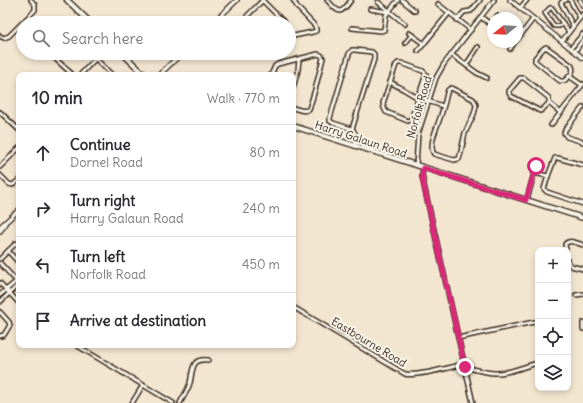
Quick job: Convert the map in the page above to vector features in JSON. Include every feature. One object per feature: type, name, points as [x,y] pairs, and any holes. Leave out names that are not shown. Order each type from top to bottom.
[{"type":"main road","points":[[67,0],[84,16]]},
{"type":"main road","points":[[129,60],[142,72]]},
{"type":"main road","name":"Harry Galaun Road","points":[[296,127],[583,218]]},
{"type":"street","points":[[29,16],[35,10],[36,6],[31,0]]},
{"type":"street","points":[[220,16],[237,0]]},
{"type":"street","points":[[247,16],[263,0],[278,16]]},
{"type":"street","points":[[293,0],[298,8],[315,26],[316,30],[296,36]]},
{"type":"street","points":[[327,0],[336,10],[340,11],[345,8],[351,0]]},
{"type":"street","points":[[352,28],[383,31],[386,15],[398,0]]},
{"type":"street","points":[[402,0],[415,10]]},
{"type":"street","points":[[457,20],[464,12],[471,11],[480,0]]},
{"type":"street","name":"Norfolk Road","points":[[416,165],[418,134],[438,74],[444,64],[494,0]]},
{"type":"street","points":[[510,0],[583,58]]},
{"type":"street","points":[[520,8],[527,0]]},
{"type":"street","points":[[566,0],[561,3],[574,26]]},
{"type":"street","points":[[570,0],[580,18]]},
{"type":"street","points":[[580,0],[583,6]]},
{"type":"street","points":[[378,2],[388,12],[405,24]]},
{"type":"street","points":[[438,4],[471,30]]},
{"type":"street","points":[[370,8],[388,12]]},
{"type":"street","points":[[563,23],[559,26],[554,26],[545,13],[552,8],[563,23],[569,32]]},
{"type":"street","points":[[418,51],[449,13]]},
{"type":"street","points":[[562,41],[583,14]]},
{"type":"street","points":[[481,17],[487,21]]},
{"type":"street","points":[[523,32],[534,19]]},
{"type":"street","points":[[0,36],[4,38],[9,36],[16,29]]},
{"type":"street","points":[[405,43],[410,34],[424,44]]},
{"type":"street","points":[[571,48],[583,36]]},
{"type":"street","points":[[575,51],[583,40]]},
{"type":"street","points":[[466,66],[478,47]]},
{"type":"street","points":[[544,48],[547,48],[572,66],[573,71],[569,76],[564,81],[560,81],[536,62],[535,58],[544,48]]},
{"type":"street","points":[[352,129],[374,59],[374,54],[372,52],[352,50],[350,52],[330,118],[330,121],[333,123],[355,131],[355,146]]},
{"type":"street","points":[[296,60],[320,54],[323,58],[309,110],[305,111],[296,109]]},
{"type":"street","points":[[452,55],[466,66],[486,78]]},
{"type":"street","points":[[296,77],[299,59]]},
{"type":"street","points":[[57,60],[70,72]]},
{"type":"street","points":[[83,72],[94,60]]},
{"type":"street","points":[[96,60],[109,72]]},
{"type":"street","points":[[162,72],[175,60]]},
{"type":"street","points":[[272,72],[276,64],[294,60]]},
{"type":"street","points":[[398,63],[426,74],[418,98],[412,117],[409,121],[386,112],[383,103],[398,63]]},
{"type":"street","points":[[551,125],[582,86],[569,76]]},
{"type":"street","points":[[548,103],[540,111],[511,96],[509,91],[520,79],[523,78],[548,98],[548,103],[560,113]]},
{"type":"street","points":[[390,82],[418,98],[443,106]]},
{"type":"street","points":[[451,88],[472,99],[476,104],[474,114],[465,133],[458,160],[452,160],[434,154],[432,151],[434,136],[441,117],[443,106],[448,90],[451,88]]},
{"type":"street","points":[[583,107],[564,133],[566,137],[583,142]]},
{"type":"street","points":[[0,112],[16,127]]},
{"type":"street","points":[[0,167],[16,151]]},
{"type":"street","points":[[583,165],[555,158],[544,189],[583,204]]},
{"type":"street","points":[[526,200],[536,166]]},
{"type":"street","points":[[423,168],[422,178],[472,403]]},
{"type":"street","points":[[534,173],[548,176]]},
{"type":"street","points":[[0,175],[10,185],[16,182]]},
{"type":"street","points":[[0,231],[16,213]]},
{"type":"street","points":[[0,227],[8,221]]},
{"type":"street","points":[[566,247],[565,244],[570,241],[583,245]]},
{"type":"street","points":[[0,259],[16,244]]},
{"type":"street","points":[[8,251],[16,260]]},
{"type":"street","points":[[0,263],[16,280]]},
{"type":"street","points":[[571,266],[583,269]]},
{"type":"street","points":[[0,283],[16,299]]},
{"type":"street","points":[[5,297],[1,294],[16,283]]},
{"type":"street","points":[[10,286],[14,289]]},
{"type":"street","points":[[0,302],[16,286]]},
{"type":"street","points":[[576,295],[583,294]]},
{"type":"street","name":"Eastbourne Road","points":[[296,309],[405,374],[415,375],[464,366]]},
{"type":"street","points":[[0,312],[10,325],[4,335],[0,336]]},
{"type":"street","points":[[458,338],[534,322]]},
{"type":"street","points":[[583,323],[583,329]]},
{"type":"street","points":[[81,348],[173,403]]},
{"type":"street","points":[[180,403],[189,384],[191,370],[201,359],[208,360]]},
{"type":"street","points":[[464,366],[489,373],[502,373],[535,364]]},
{"type":"street","points":[[132,403],[143,385]]},
{"type":"route","points":[[465,367],[422,178],[423,168],[526,200],[536,166]]}]
